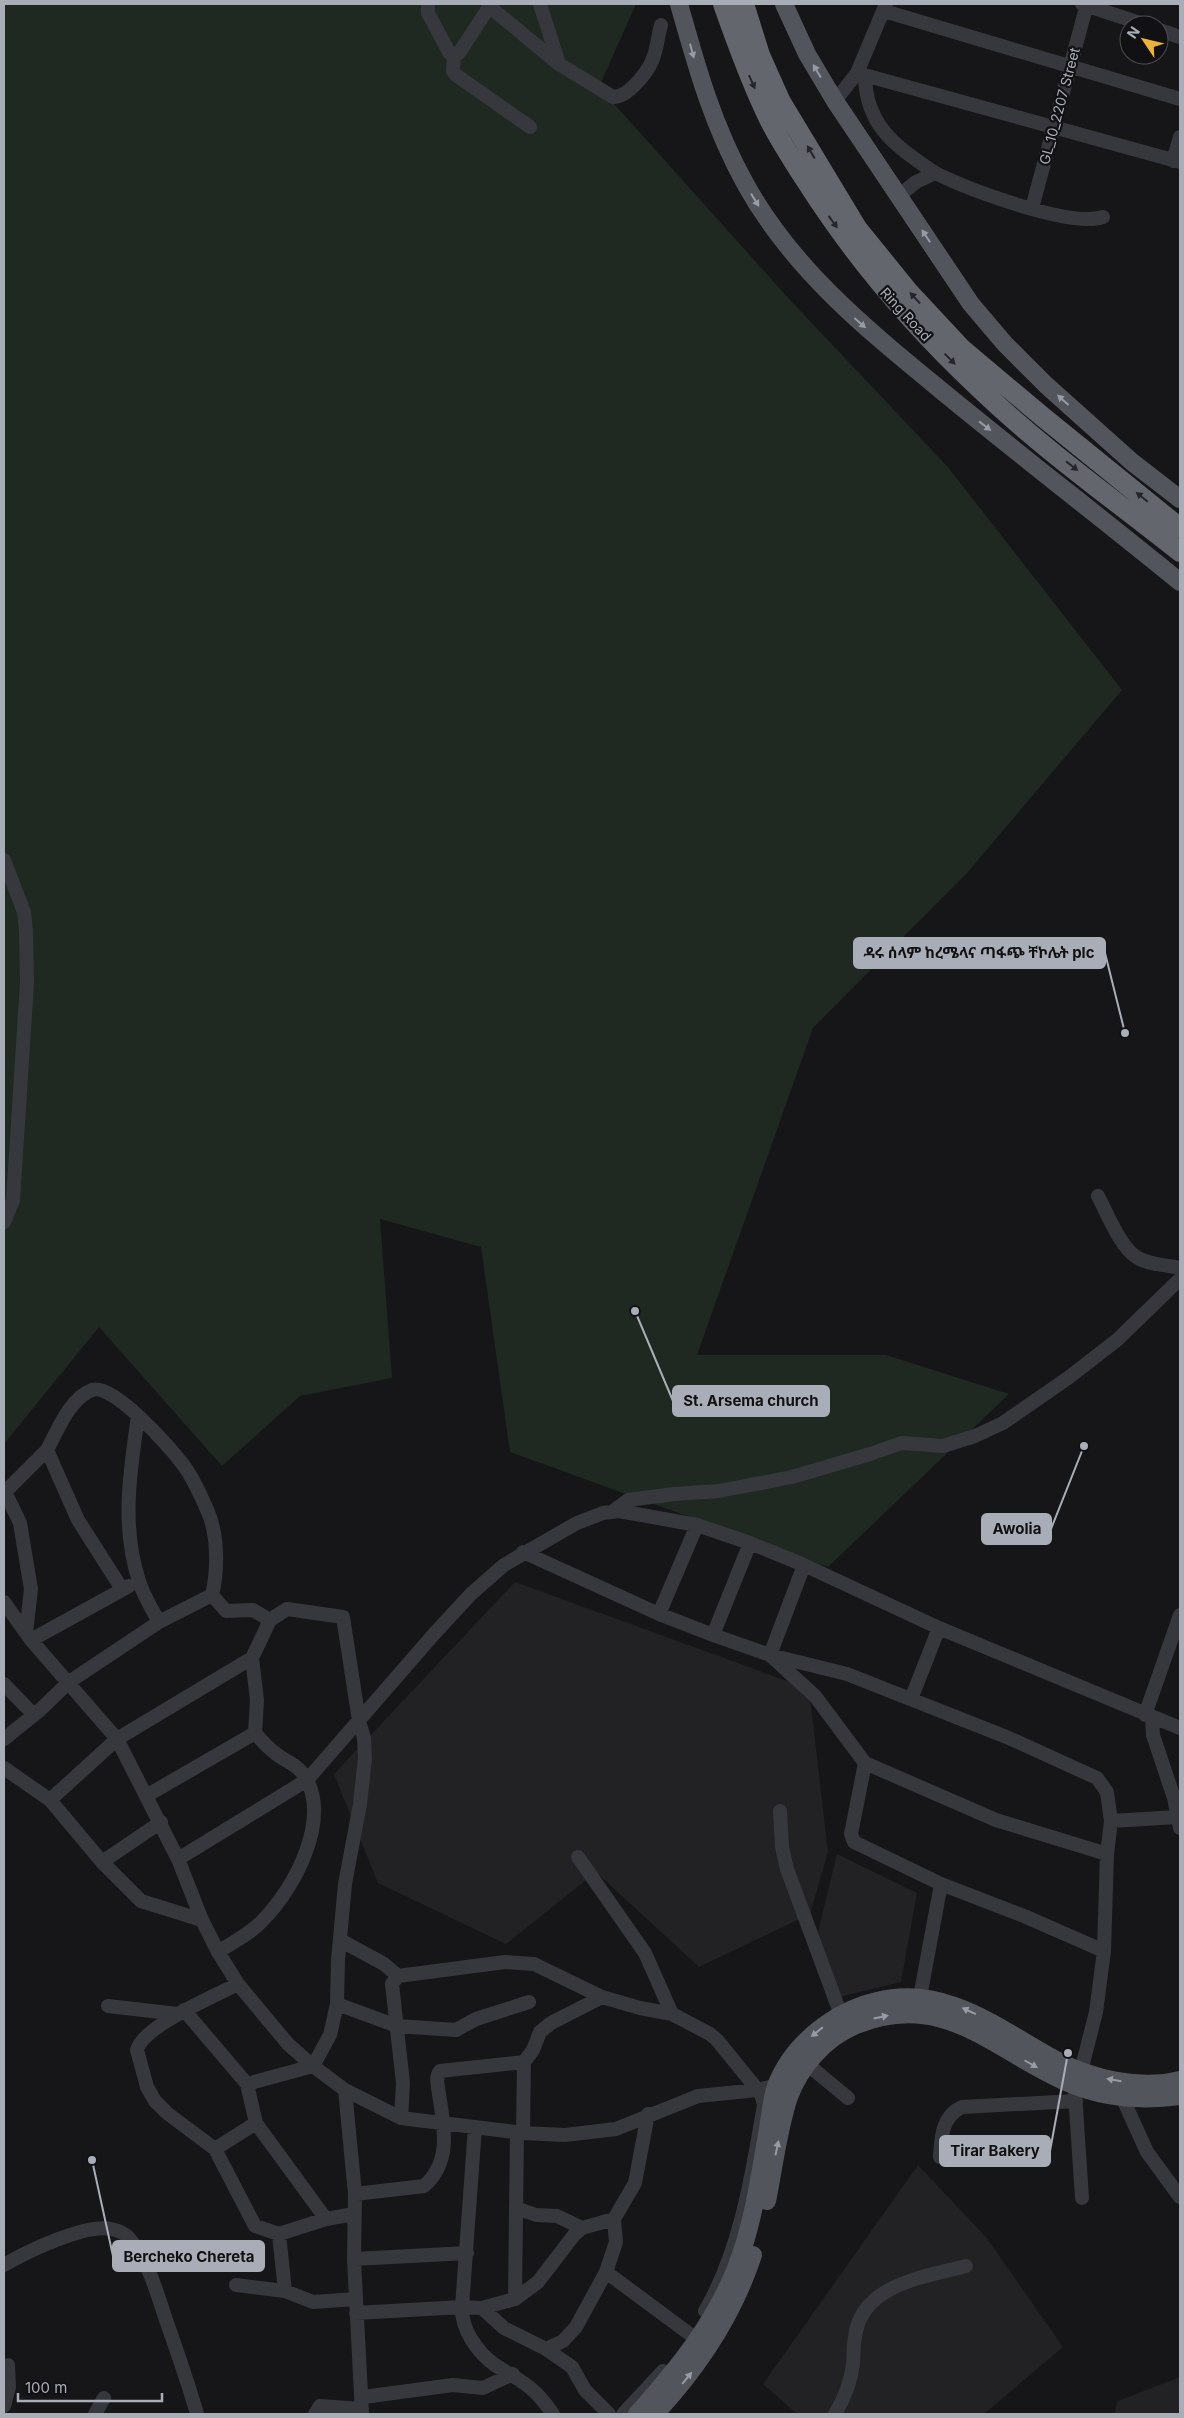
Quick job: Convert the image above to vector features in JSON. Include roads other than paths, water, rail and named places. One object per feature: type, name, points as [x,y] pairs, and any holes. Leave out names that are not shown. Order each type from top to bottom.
[{"type":"highway","name":"Ring Road","points":[[723,4],[742,58],[766,114],[824,209],[882,288],[914,324],[998,405],[1180,552]]},
{"type":"highway","name":"Ring Road","points":[[744,4],[760,55],[781,102],[857,228],[908,291],[962,348],[1043,417],[1180,528]]},
{"type":"main road","points":[[679,4],[702,87],[723,140],[760,207],[800,262],[841,306],[868,330],[1180,582]]},
{"type":"main road","points":[[784,4],[807,54],[835,101],[900,195],[971,304],[1005,344],[1109,442],[1180,499]]},
{"type":"main road","points":[[637,2414],[659,2403],[708,2350],[736,2302],[762,2223],[789,2098],[814,2034],[841,2015],[864,2004],[879,2000],[920,1997],[937,2000],[962,2007],[1057,2061],[1077,2086]]},
{"type":"main road","points":[[659,2403],[706,2328],[737,2266],[752,2218],[776,2087],[806,2057],[836,2035],[869,2020],[896,2014],[922,2014],[966,2026],[1041,2070],[1077,2086],[1105,2078],[1134,2094],[1180,2096]]},
{"type":"main road","points":[[1134,2094],[1156,2083],[1180,2080]]},
{"type":"street","points":[[428,4],[428,13],[450,54],[454,56]]},
{"type":"street","points":[[540,4],[559,64]]},
{"type":"street","points":[[1085,4],[1119,16]]},
{"type":"street","name":"GL_10_2207 Street","points":[[1032,208],[1085,4]]},
{"type":"street","points":[[454,56],[459,53],[490,5],[559,64],[613,97],[620,98],[628,94],[652,62],[661,25]]},
{"type":"street","points":[[835,101],[861,74],[885,7],[1180,99]]},
{"type":"street","points":[[454,56],[453,71],[456,75],[530,127]]},
{"type":"street","points":[[861,74],[1177,161],[1180,137]]},
{"type":"street","points":[[861,74],[865,96],[871,113],[880,126],[904,151],[935,173],[962,186],[1032,208],[1078,219],[1092,220],[1103,216]]},
{"type":"street","points":[[900,195],[916,182],[935,173]]},
{"type":"street","points":[[4,860],[24,912],[27,983],[12,1200],[4,1222]]},
{"type":"street","points":[[1098,1196],[1122,1241],[1133,1255],[1140,1260],[1180,1268]]},
{"type":"street","points":[[612,1512],[628,1500],[719,1491],[792,1477],[902,1443],[943,1446],[975,1436],[1003,1423],[1068,1378],[1117,1340],[1180,1280]]},
{"type":"street","points":[[4,1739],[34,1715],[69,1682],[159,1622],[212,1595],[217,1575],[217,1566],[208,1512],[182,1462],[138,1416],[122,1402],[102,1389],[92,1390],[80,1398],[70,1409],[47,1450],[4,1493],[20,1523],[32,1588],[29,1636]]},
{"type":"street","points":[[138,1416],[127,1515],[130,1541],[139,1582],[159,1622]]},
{"type":"street","points":[[47,1450],[78,1520],[122,1589]]},
{"type":"street","points":[[178,1859],[307,1780],[472,1594],[504,1565],[523,1552],[577,1523],[603,1513],[620,1511],[696,1525],[750,1543],[939,1628],[1180,1728]]},
{"type":"street","points":[[659,1614],[696,1525]]},
{"type":"street","points":[[713,1635],[750,1543]]},
{"type":"street","points":[[523,1552],[659,1614],[770,1655],[847,1674],[1016,1741],[1097,1778],[1107,1792],[1111,1821],[1107,1854],[1104,1951],[1096,2012],[1077,2086],[1082,2198]]},
{"type":"street","points":[[770,1655],[804,1566]]},
{"type":"street","points":[[29,1636],[139,1582]]},
{"type":"street","points":[[212,1595],[226,1611],[253,1610],[270,1620]]},
{"type":"street","points":[[4,1602],[29,1636],[117,1739],[161,1822],[202,1920],[218,1952],[238,1984],[288,2044],[345,2090],[401,2118],[520,2133],[565,2135],[616,2129],[648,2114],[698,2096],[776,2087]]},
{"type":"street","points":[[218,1952],[263,1921],[282,1897],[303,1861],[314,1817],[314,1803],[307,1780],[299,1768],[273,1752],[255,1733],[257,1700],[252,1658],[270,1620],[287,1610],[343,1617],[359,1721],[364,1738],[365,1758],[360,1804],[345,1884],[337,2004],[330,2036],[313,2066],[247,2084]]},
{"type":"street","points":[[1111,1821],[1179,1823],[1177,1798],[1158,1754],[1149,1716],[1180,1615]]},
{"type":"street","points":[[912,1699],[939,1628]]},
{"type":"street","points":[[770,1655],[814,1696],[866,1763],[996,1820],[1107,1854]]},
{"type":"street","points":[[50,1800],[117,1739],[252,1658]]},
{"type":"street","points":[[4,1684],[34,1715]]},
{"type":"street","points":[[146,1796],[255,1733]]},
{"type":"street","points":[[866,1763],[852,1829],[852,1840],[857,1845],[941,1884],[1024,1916],[1104,1951]]},
{"type":"street","points":[[4,1768],[50,1800],[102,1862],[141,1901],[202,1920]]},
{"type":"street","points":[[780,1811],[782,1847],[787,1869],[841,2015]]},
{"type":"street","points":[[102,1862],[161,1822]]},
{"type":"street","points":[[578,1857],[645,1953],[672,2014]]},
{"type":"street","points":[[920,1997],[941,1884]]},
{"type":"street","points":[[340,1940],[384,1964],[398,1976]]},
{"type":"street","points":[[401,2118],[403,2083],[392,1984],[398,1976],[505,1962],[534,1964],[602,1997],[640,2008],[672,2014],[710,2034],[758,2090],[764,2105]]},
{"type":"street","points":[[238,1984],[181,2012],[142,2038],[137,2050],[147,2088],[155,2101],[167,2113],[215,2149],[255,2226],[279,2234],[326,2219],[354,2214]]},
{"type":"street","points":[[515,2299],[516,2208],[524,2062],[540,2032],[546,2026],[602,1997]]},
{"type":"street","points":[[337,2004],[397,2026],[456,2030],[476,2019],[529,2002]]},
{"type":"street","points":[[108,2006],[181,2012],[247,2084],[256,2123],[326,2219]]},
{"type":"street","points":[[806,2057],[848,2098]]},
{"type":"street","points":[[355,2194],[424,2186],[432,2176],[445,2150],[444,2123],[437,2081],[440,2071],[524,2062]]},
{"type":"street","points":[[940,2157],[941,2136],[947,2119],[956,2110],[962,2107],[1077,2086]]},
{"type":"street","points":[[623,2414],[664,2371],[691,2335],[711,2301],[732,2251],[764,2105],[776,2087]]},
{"type":"street","points":[[345,2090],[355,2194],[354,2259],[362,2407]]},
{"type":"street","points":[[1134,2094],[1147,2152],[1180,2196]]},
{"type":"street","points":[[546,2349],[563,2341],[576,2327],[606,2272],[616,2242],[614,2219],[635,2183],[648,2114]]},
{"type":"street","points":[[215,2149],[256,2123]]},
{"type":"street","points":[[475,2127],[462,2307],[463,2324],[482,2353],[495,2364],[513,2374],[536,2393],[553,2414]]},
{"type":"street","points":[[516,2208],[536,2214],[557,2216],[582,2228]]},
{"type":"street","points":[[356,2313],[462,2307],[482,2308],[515,2299],[538,2282],[574,2235],[582,2228],[614,2219]]},
{"type":"street","points":[[4,2265],[21,2255],[85,2231],[112,2229],[126,2235],[134,2245],[156,2292],[197,2414]]},
{"type":"street","points":[[279,2234],[285,2291]]},
{"type":"street","points":[[354,2259],[467,2253]]},
{"type":"street","points":[[835,2414],[849,2382],[856,2328],[867,2308],[887,2291],[903,2283],[966,2266]]},
{"type":"street","points":[[606,2272],[691,2335]]},
{"type":"street","points":[[236,2285],[285,2291],[313,2302],[356,2299]]},
{"type":"street","points":[[482,2308],[504,2328],[546,2349],[572,2367],[585,2390],[609,2414]]},
{"type":"street","points":[[4,2406],[9,2387],[8,2365]]},
{"type":"street","points":[[315,2414],[320,2406],[362,2407],[453,2385],[483,2388],[513,2374]]},
{"type":"street","points":[[95,2414],[104,2398]]},
{"type":"place","name":"ዳሩ ሰላም ከረሜላና ጣፋጭ ቸኮሌት plc","points":[[1125,1033]]},
{"type":"place","name":"St. Arsema church","points":[[635,1311]]},
{"type":"place","name":"Awolia","points":[[1084,1446]]},
{"type":"place","name":"Tirar Bakery","points":[[1068,2053]]},
{"type":"place","name":"Bercheko Chereta","points":[[92,2160]]}]
